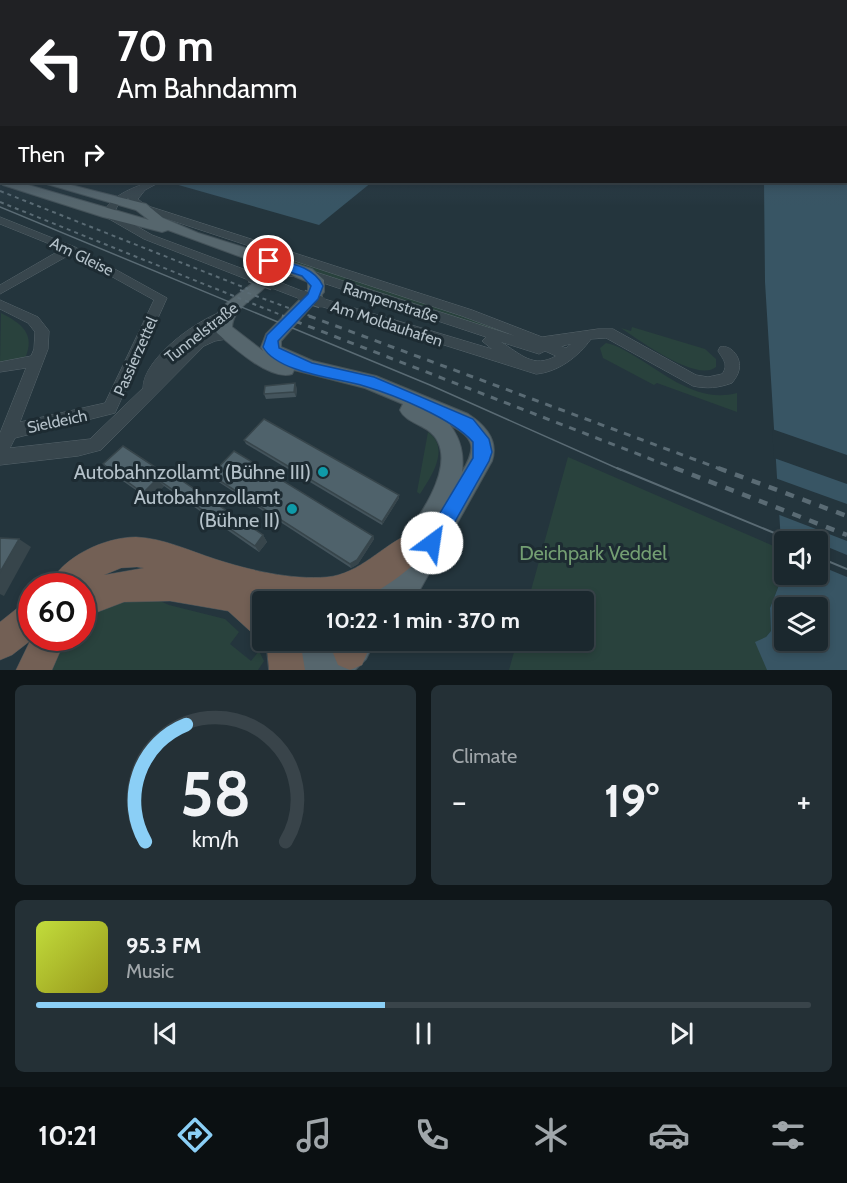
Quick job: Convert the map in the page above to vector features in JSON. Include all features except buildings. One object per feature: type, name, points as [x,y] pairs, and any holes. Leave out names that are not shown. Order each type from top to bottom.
[{"type":"highway","points":[[338,591],[361,582],[411,548]]},
{"type":"highway","points":[[82,573],[109,556],[143,551],[253,584],[292,591]]},
{"type":"highway","points":[[96,595],[110,588],[141,584],[174,585],[250,600]]},
{"type":"highway","points":[[0,643],[18,629]]},
{"type":"highway","points":[[34,670],[43,651]]},
{"type":"highway","points":[[284,651],[287,670]]},
{"type":"main road","points":[[9,183],[114,207],[139,197]]},
{"type":"main road","points":[[49,183],[114,207]]},
{"type":"main road","name":"Rampenstraße","points":[[139,197],[158,221],[193,236]]},
{"type":"main road","name":"Rampenstraße","points":[[114,207],[259,259],[306,273]]},
{"type":"main road","points":[[259,259],[268,266],[263,280]]},
{"type":"main road","points":[[306,273],[317,283],[312,298],[272,339],[270,347],[274,352],[309,368],[369,381],[481,439],[483,457],[404,591]]},
{"type":"main road","name":"Tunnelstraße","points":[[227,314],[263,280]]},
{"type":"main road","points":[[227,314],[222,325],[230,337],[253,354],[304,377],[373,394],[429,419],[450,423]]},
{"type":"main road","points":[[230,337],[249,342],[272,339]]},
{"type":"main road","points":[[383,591],[438,504],[451,467],[450,423]]},
{"type":"main road","points":[[304,670],[343,651]]},
{"type":"street","points":[[154,183],[139,197],[467,313],[536,340],[564,348]]},
{"type":"street","name":"Am Moldauhafen","points":[[114,207],[158,241],[312,298],[536,368]]},
{"type":"street","name":"Am Gleise","points":[[0,220],[71,249],[161,298]]},
{"type":"street","points":[[0,290],[71,249]]},
{"type":"street","name":"Tunnelstraße","points":[[263,280],[282,272],[306,273]]},
{"type":"street","name":"Rampenstraße","points":[[306,273],[537,349],[564,348]]},
{"type":"street","points":[[312,298],[330,287],[344,287]]},
{"type":"street","name":"Passierzettel","points":[[106,411],[116,400],[161,298]]},
{"type":"street","points":[[0,303],[33,320],[42,331],[41,349],[0,455]]},
{"type":"street","name":"Tunnelstraße","points":[[150,392],[150,379],[166,357],[211,320],[227,314]]},
{"type":"street","name":"Rampenstraße","points":[[454,323],[536,368]]},
{"type":"street","points":[[536,368],[548,368],[564,348],[585,338],[599,333],[613,334],[693,380],[708,383],[727,379],[732,372],[733,365],[725,351]]},
{"type":"street","name":"Tunnelstraße","points":[[102,439],[199,342],[213,336],[230,337]]},
{"type":"street","points":[[0,367],[36,361]]},
{"type":"street","name":"Sieldeich","points":[[9,432],[106,411]]},
{"type":"street","name":"Sieldeich","points":[[0,455],[84,448],[102,439]]},
{"type":"green space","points":[[261,249],[460,315],[537,345],[256,253]]},
{"type":"green space","points":[[1,313],[25,330],[29,342],[25,358],[0,363]]},
{"type":"green space","points":[[632,327],[705,349],[716,359],[716,367],[707,370],[682,365],[621,328],[631,331]]},
{"type":"green space","points":[[606,343],[621,348],[696,391],[723,395],[737,393],[737,412],[657,383],[654,385],[603,358],[600,348]]},
{"type":"green space","points":[[428,432],[438,446],[437,463],[420,494],[417,492]]},
{"type":"green space","name":"Deichpark Veddel","points":[[568,457],[774,546],[774,585],[779,585],[770,608],[771,631],[766,637],[767,670],[509,670],[514,651],[594,651],[594,591],[531,591]]},
{"type":"green space","points":[[151,597],[169,605],[225,619],[239,632],[230,644],[251,661],[259,651],[264,661],[258,670],[43,670],[52,651],[96,651],[96,604]]},
{"type":"water","points":[[177,183],[371,183],[319,225],[175,184]]},
{"type":"water","points":[[764,183],[847,183],[847,670],[767,670],[755,642],[766,637],[771,631],[770,608],[774,598],[774,651],[828,651],[828,597],[774,597],[779,585],[828,585],[828,531],[780,531],[765,282]]},
{"type":"pier","points":[[772,429],[847,455],[847,484],[774,458]]},
{"type":"pier","points":[[775,478],[847,504],[847,541],[828,534],[828,531],[821,531],[777,514]]},
{"type":"pier","points":[[828,547],[847,555],[847,577],[828,569]]},
{"type":"tram line","points":[[0,207],[430,385],[621,470]]},
{"type":"tram line","points":[[617,468],[774,533]]},
{"type":"tram line","points":[[828,561],[847,569]]},
{"type":"railway","points":[[0,191],[248,289]]},
{"type":"railway","points":[[0,202],[286,317]]},
{"type":"railway","points":[[240,290],[313,317]]},
{"type":"railway","points":[[282,316],[679,470]]},
{"type":"railway","points":[[309,316],[723,470]]},
{"type":"railway","points":[[675,468],[847,535]]},
{"type":"railway","points":[[718,468],[847,516]]},
{"type":"place","name":"Autobahnzollamt (Bühne III)","points":[[323,472]]},
{"type":"place","name":"Autobahnzollamt (Bühne II)","points":[[292,509]]},
{"type":"route","points":[[269,261],[306,273],[317,283],[314,296],[272,339],[270,347],[274,352],[309,368],[369,381],[430,406],[461,420],[481,439],[483,457],[432,543]]}]
